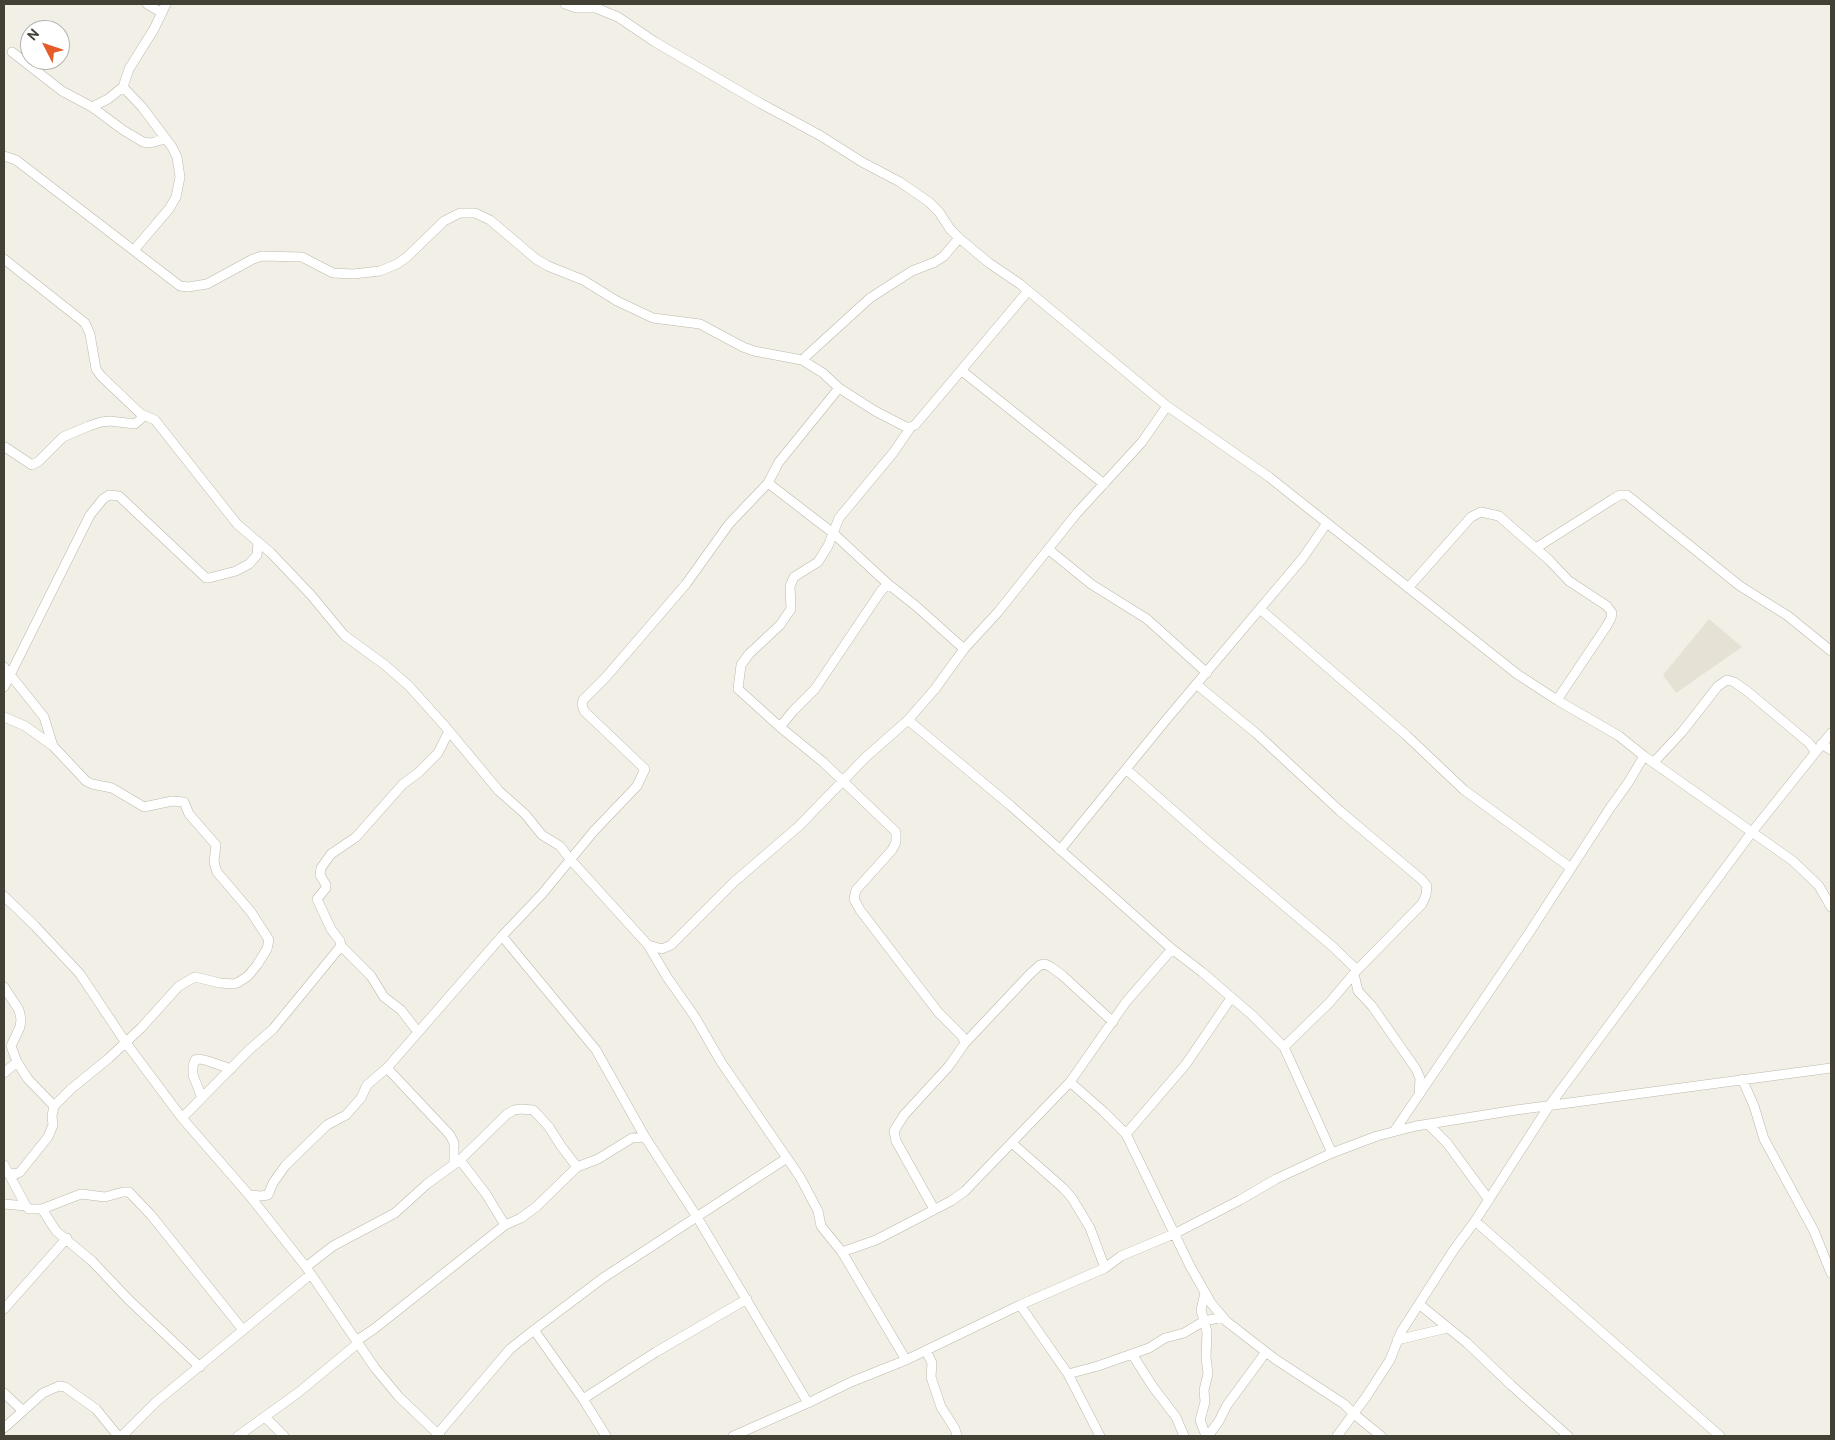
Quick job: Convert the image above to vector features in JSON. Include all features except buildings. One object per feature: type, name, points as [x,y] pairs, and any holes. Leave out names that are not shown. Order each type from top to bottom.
[{"type":"street","points":[[147,4],[162,13]]},
{"type":"street","points":[[92,107],[108,99],[123,87],[129,68],[154,29],[166,4]]},
{"type":"street","points":[[565,4],[576,8],[596,8],[618,17],[655,42],[900,182],[929,202],[939,212],[950,230],[989,264],[1007,274],[1167,406],[1254,466],[1518,674],[1557,700],[1618,736],[1793,861],[1825,893],[1831,907]]},
{"type":"street","points":[[12,52],[62,90],[92,107],[122,130],[143,142],[150,143],[166,138]]},
{"type":"street","points":[[123,87],[142,107],[166,138],[177,156],[180,170],[176,197],[169,209],[134,250]]},
{"type":"street","points":[[4,156],[16,160],[180,286],[188,287],[207,284],[262,256],[302,257],[333,273],[353,274],[380,271],[397,264],[407,257],[444,221],[460,213],[475,213],[490,220],[548,266],[583,280],[617,301],[653,318],[700,324],[748,349],[802,360],[823,372],[839,388],[901,425],[911,427]]},
{"type":"street","points":[[802,360],[870,298],[912,271],[935,262],[944,256],[959,238]]},
{"type":"street","points":[[4,259],[85,323],[90,334],[96,369],[108,384],[144,416],[155,420],[229,515],[271,553],[311,595],[344,635],[409,686],[499,792],[525,814],[542,835],[560,846],[648,945],[667,978],[695,1017],[721,1062],[800,1177],[818,1211],[822,1226],[842,1252],[906,1360]]},
{"type":"street","points":[[965,1043],[964,1039],[938,1012],[856,904],[854,894],[856,890],[892,850],[897,836],[893,829],[842,780],[780,728],[738,689],[741,665],[749,654],[780,625],[789,613],[792,606],[790,586],[794,577],[818,562],[824,554],[839,518],[893,453],[911,427],[962,371],[1028,291]]},
{"type":"street","points":[[962,371],[1104,484]]},
{"type":"street","points":[[249,1195],[268,1195],[273,1183],[285,1166],[326,1124],[346,1115],[361,1098],[367,1085],[387,1068],[502,936],[542,894],[570,859],[637,786],[645,771],[644,767],[584,711],[583,700],[686,584],[729,524],[768,483],[779,462],[839,388]]},
{"type":"street","points":[[648,945],[662,949],[671,945],[734,882],[799,826],[842,780],[908,720],[935,689],[964,649],[998,612],[1048,549],[1142,442],[1167,406]]},
{"type":"street","points":[[4,447],[32,465],[63,437],[100,422],[110,421],[135,424],[144,416]]},
{"type":"street","points":[[768,483],[833,533],[888,584],[964,649]]},
{"type":"street","points":[[4,687],[7,670],[90,515],[103,499],[110,495],[118,496],[206,578],[236,571],[249,564],[257,555],[258,542]]},
{"type":"street","points":[[1536,548],[1613,499],[1620,495],[1627,496],[1740,586],[1788,616],[1831,651]]},
{"type":"street","points":[[1408,588],[1462,526],[1476,514],[1488,512],[1499,516],[1536,548],[1568,581],[1607,606],[1612,613],[1612,618],[1557,700]]},
{"type":"street","points":[[1060,850],[1196,684],[1302,559],[1326,523]]},
{"type":"street","points":[[1048,549],[1090,584],[1146,619],[1206,673]]},
{"type":"street","points":[[780,728],[793,711],[815,689],[881,591],[888,584]]},
{"type":"street","points":[[1260,609],[1406,735],[1464,790],[1571,868]]},
{"type":"street","points":[[7,670],[44,717],[53,746]]},
{"type":"street","points":[[1654,762],[1673,742],[1718,686],[1727,680],[1734,682],[1747,691],[1809,743],[1818,748],[1831,750]]},
{"type":"street","points":[[1196,684],[1256,734],[1340,811],[1427,886],[1422,904],[1356,972],[1330,1002],[1284,1047]]},
{"type":"street","points":[[4,717],[25,726],[53,746],[86,781],[92,784],[112,788],[140,805],[148,807],[167,802],[184,802],[188,814],[216,845],[214,862],[217,872],[251,912],[269,940],[267,949],[248,976],[234,984],[220,983],[201,978],[189,979],[172,993],[126,1043],[70,1089],[54,1106],[53,1125],[48,1137],[20,1172],[16,1174],[10,1173]]},
{"type":"street","points":[[908,720],[1172,949],[1202,972],[1284,1047],[1332,1152]]},
{"type":"street","points":[[418,1032],[401,1010],[384,997],[371,976],[341,946],[340,941],[330,929],[317,899],[326,888],[319,872],[331,854],[356,837],[403,784],[418,773],[438,753],[449,731]]},
{"type":"street","points":[[1336,1436],[1354,1414],[1390,1360],[1396,1340],[1418,1304],[1489,1200],[1549,1106],[1752,832],[1831,733]]},
{"type":"street","points":[[1395,1130],[1419,1098],[1644,756]]},
{"type":"street","points":[[1126,769],[1274,896],[1356,972],[1358,990],[1372,1006],[1416,1069],[1420,1078],[1419,1098]]},
{"type":"street","points":[[4,896],[80,974],[126,1043],[182,1118],[249,1195],[309,1270],[357,1342],[399,1397],[438,1435],[510,1349],[603,1278],[787,1158]]},
{"type":"street","points":[[502,936],[596,1050],[645,1137],[697,1217],[808,1403]]},
{"type":"street","points":[[182,1118],[273,1029],[341,946]]},
{"type":"street","points":[[842,1252],[876,1240],[934,1208],[951,1201],[965,1191],[1070,1082],[1126,1002],[1172,949]]},
{"type":"street","points":[[934,1208],[896,1142],[894,1131],[904,1115],[949,1066],[965,1043],[1030,974],[1040,965],[1045,964],[1051,967],[1113,1022]]},
{"type":"street","points":[[4,987],[19,1010],[21,1019],[20,1027],[11,1046],[17,1062],[28,1078],[54,1106]]},
{"type":"street","points":[[1126,1134],[1186,1064],[1230,998]]},
{"type":"street","points":[[202,1098],[193,1075],[195,1060],[208,1061],[230,1070]]},
{"type":"street","points":[[4,1073],[17,1062]]},
{"type":"street","points":[[387,1068],[441,1123],[454,1143],[457,1162],[486,1194],[505,1225]]},
{"type":"street","points":[[733,1436],[926,1351],[1020,1305],[1105,1268],[1121,1256],[1173,1234],[1240,1200],[1276,1179],[1332,1152],[1395,1130],[1549,1106],[1831,1068]]},
{"type":"street","points":[[1742,1079],[1754,1106],[1764,1139],[1814,1231],[1831,1273]]},
{"type":"street","points":[[1070,1082],[1126,1134],[1173,1234],[1205,1293],[1222,1317],[1299,1376],[1338,1399],[1381,1436]]},
{"type":"street","points":[[122,1436],[156,1402],[243,1330],[333,1246],[395,1213],[427,1184],[457,1162],[507,1114],[521,1109],[533,1110],[549,1127],[577,1167]]},
{"type":"street","points":[[1429,1125],[1448,1143],[1489,1200]]},
{"type":"street","points":[[238,1436],[265,1417],[468,1252],[505,1225],[521,1218],[536,1207],[577,1167],[598,1159],[632,1138],[645,1137]]},
{"type":"street","points":[[454,1143],[470,1150]]},
{"type":"street","points":[[1012,1143],[1064,1188],[1072,1198],[1090,1228],[1105,1268]]},
{"type":"street","points":[[4,1165],[10,1173],[26,1206]]},
{"type":"street","points":[[4,1204],[42,1210],[81,1194],[105,1197],[122,1192],[130,1192],[151,1215],[243,1330]]},
{"type":"street","points":[[42,1210],[56,1231],[67,1238],[92,1261],[129,1300],[200,1367]]},
{"type":"street","points":[[1475,1221],[1715,1435]]},
{"type":"street","points":[[4,1309],[67,1238]]},
{"type":"street","points":[[1205,1293],[1201,1310],[1207,1332],[1208,1346],[1206,1357],[1208,1374],[1204,1390],[1205,1402],[1200,1420],[1207,1436]]},
{"type":"street","points":[[583,1400],[656,1352],[747,1299]]},
{"type":"street","points":[[1418,1304],[1480,1355],[1568,1436]]},
{"type":"street","points":[[1020,1305],[1068,1374],[1100,1436]]},
{"type":"street","points":[[1068,1374],[1098,1366],[1149,1348],[1164,1338],[1184,1332],[1204,1321],[1222,1317]]},
{"type":"street","points":[[1396,1340],[1447,1328]]},
{"type":"street","points":[[534,1330],[606,1436]]},
{"type":"street","points":[[926,1351],[932,1363],[931,1377],[941,1407],[955,1429],[957,1436]]},
{"type":"street","points":[[1207,1436],[1266,1352]]},
{"type":"street","points":[[1132,1354],[1153,1387],[1176,1417],[1184,1436]]},
{"type":"street","points":[[4,1428],[51,1388],[58,1386],[65,1387],[100,1413],[118,1436]]},
{"type":"street","points":[[4,1393],[24,1411]]},
{"type":"street","points":[[265,1417],[284,1436]]},
{"type":"shaded area","points":[[1709,619],[1742,647],[1676,693],[1663,675]]}]
